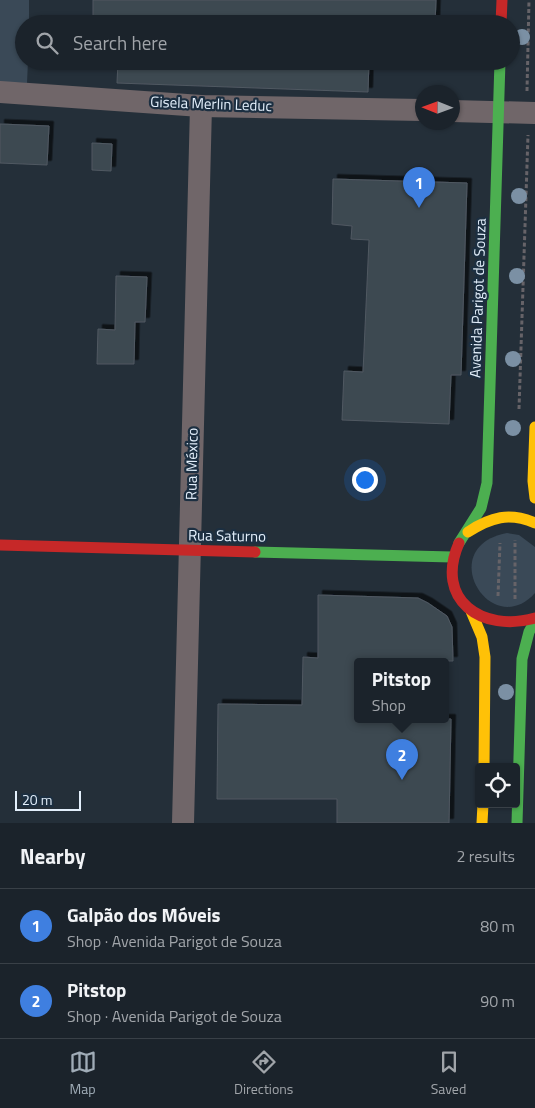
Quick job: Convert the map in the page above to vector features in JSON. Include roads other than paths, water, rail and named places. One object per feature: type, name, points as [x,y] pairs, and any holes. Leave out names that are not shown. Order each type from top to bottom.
[{"type":"main road","points":[[501,15],[502,0]]},
{"type":"main road","name":"Avenida Parigot de Souza","points":[[468,532],[483,504],[487,483],[500,70]]},
{"type":"main road","points":[[535,427],[533,481],[535,498]]},
{"type":"main road","name":"Avenida Parigot de Souza","points":[[535,523],[516,516],[486,519],[468,532],[459,542],[452,557],[451,575],[454,588],[463,603],[482,618],[499,623],[514,623],[535,619]]},
{"type":"main road","name":"Rua Saturno","points":[[0,545],[190,564],[452,557]]},
{"type":"main road","points":[[438,575],[451,575]]},
{"type":"main road","name":"Avenida Parigot de Souza","points":[[471,611],[482,637],[485,657],[484,763]]},
{"type":"main road","name":"Avenida Parigot de Souza","points":[[517,823],[522,659],[529,632],[535,619]]},
{"type":"main road","points":[[482,823],[483,808]]},
{"type":"street","name":"Gisela Merlin Leduc","points":[[0,92],[201,106],[415,110]]},
{"type":"street","name":"Rua México","points":[[183,823],[201,106]]},
{"type":"street","points":[[460,111],[531,113]]},
{"type":"place","name":"Galpão dos Móveis","points":[[419,208]]},
{"type":"place","name":"Pitstop","points":[[402,780]]}]
